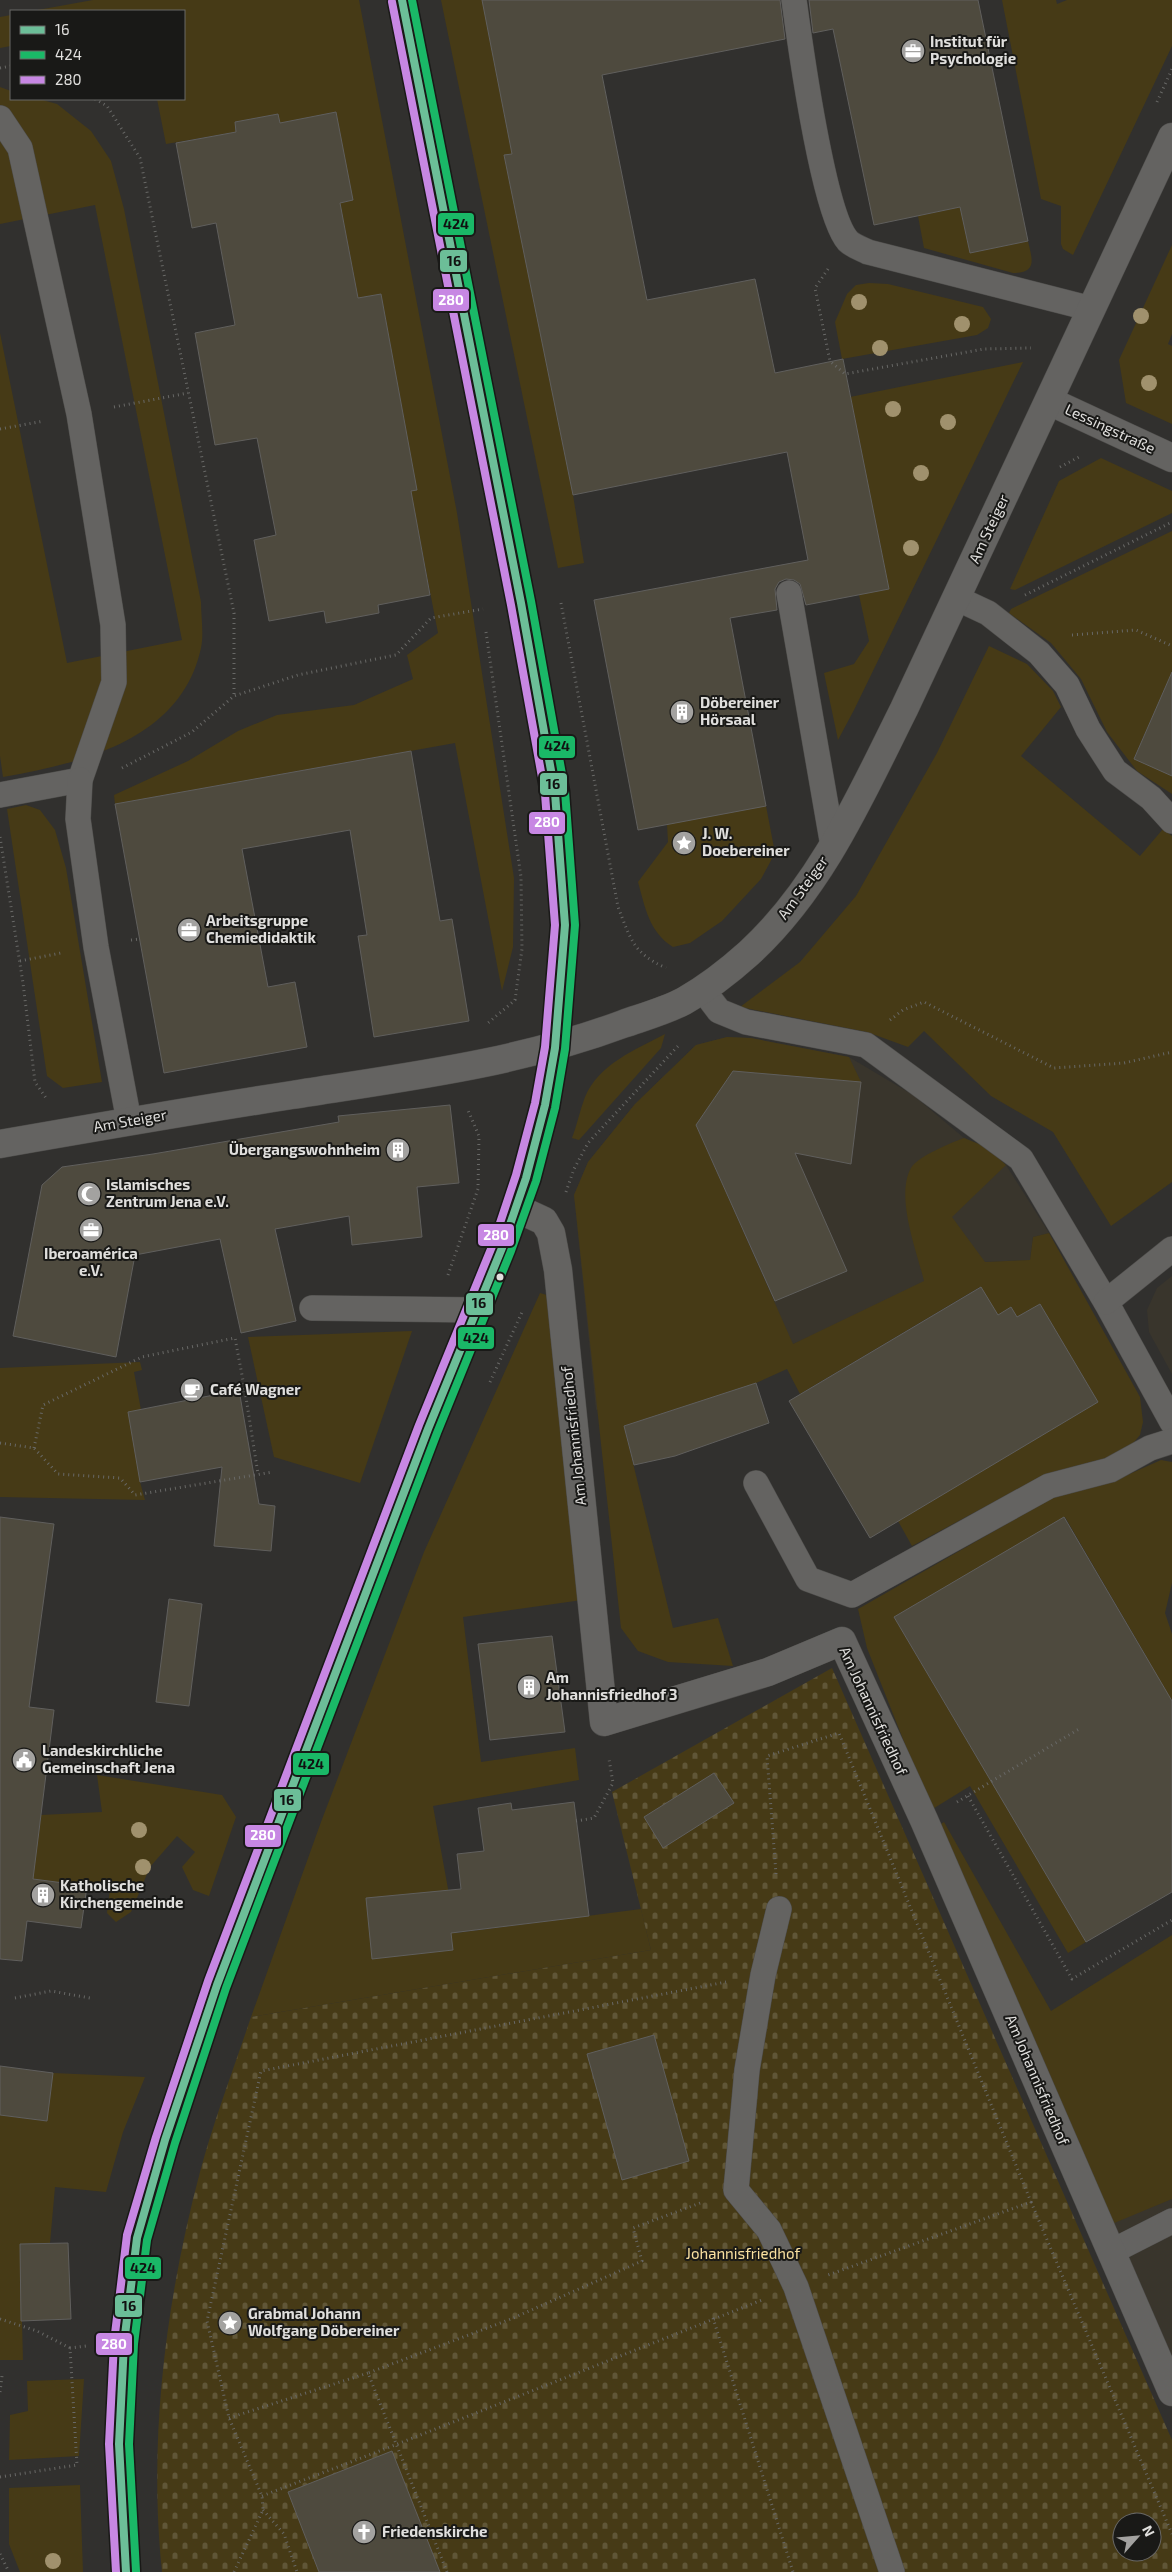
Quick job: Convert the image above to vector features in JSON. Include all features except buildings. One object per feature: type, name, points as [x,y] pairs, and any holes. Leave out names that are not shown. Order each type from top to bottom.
[{"type":"main road","points":[[126,2572],[119,2444],[124,2343],[137,2238],[165,2140],[221,1976],[396,1514],[478,1310],[516,1208],[543,1113],[555,1048],[565,946],[562,865],[555,793],[521,603],[402,0]]},
{"type":"street","name":"Am Steiger","points":[[0,1144],[129,1121],[462,1068],[555,1048],[682,1002],[703,990],[750,952],[794,906],[833,846],[900,718],[1172,137]]},
{"type":"street","name":"Lessingstraße","points":[[1049,401],[1172,458]]},
{"type":"street","points":[[516,1208],[544,1221],[551,1232]]},
{"type":"street","name":"Am Johannisfriedhof","points":[[551,1232],[558,1270],[604,1722],[768,1672],[842,1641],[924,1820],[1172,2392]]},
{"type":"lane","points":[[794,0],[825,180],[836,221],[848,242],[868,252],[1092,309]]},
{"type":"lane","points":[[0,118],[20,148],[79,414],[113,625],[114,682],[80,780],[78,818],[92,917],[129,1121]]},
{"type":"lane","points":[[789,594],[833,846]]},
{"type":"lane","points":[[956,598],[988,613],[1039,653],[1067,685],[1088,729],[1115,770],[1151,798],[1172,821]]},
{"type":"lane","points":[[0,794],[80,780]]},
{"type":"lane","points":[[703,990],[719,1011],[746,1022],[866,1045],[1022,1159],[1106,1302],[1172,1422]]},
{"type":"lane","points":[[1106,1302],[1172,1249]]},
{"type":"lane","points":[[312,1308],[478,1310]]},
{"type":"lane","points":[[756,1484],[808,1579],[852,1596],[1049,1486],[1110,1470],[1150,1448],[1172,1441]]},
{"type":"lane","points":[[779,1909],[763,1975],[747,2070],[736,2190],[769,2230],[796,2287],[892,2572]]},
{"type":"lane","points":[[1111,2252],[1172,2221]]},
{"type":"path","points":[[1156,103],[1172,69]]},
{"type":"path","points":[[97,100],[107,106],[140,158],[234,613],[234,696]]},
{"type":"path","points":[[848,242],[815,288],[830,362],[845,374],[984,349],[1006,347],[1029,347],[1066,364]]},
{"type":"path","points":[[0,429],[188,393]]},
{"type":"path","points":[[988,613],[1172,522]]},
{"type":"path","points":[[560,596],[618,907],[632,942],[647,959],[668,969],[674,966]]},
{"type":"path","points":[[481,599],[484,618]]},
{"type":"path","points":[[80,780],[128,766],[192,732],[234,696],[298,675],[396,655],[430,618],[521,603]]},
{"type":"path","points":[[481,1029],[515,1000],[522,949],[521,877],[485,628]]},
{"type":"path","points":[[1039,653],[1051,643],[1075,634],[1136,630],[1172,646]]},
{"type":"path","points":[[0,837],[23,983],[35,1082],[48,1102]]},
{"type":"path","points":[[866,1045],[882,1026],[902,1010],[924,1002],[1054,1068],[1124,1063],[1172,1052]]},
{"type":"path","points":[[551,1232],[574,1169],[588,1143],[683,1040]]},
{"type":"path","points":[[487,1388],[526,1301]]},
{"type":"path","points":[[34,1448],[43,1405],[142,1357],[235,1338],[258,1474]]},
{"type":"path","points":[[239,1392],[245,1391]]},
{"type":"path","points":[[0,1443],[34,1448],[58,1474],[120,1478],[135,1495],[273,1472]]},
{"type":"path","points":[[576,1821],[594,1818],[613,1783],[604,1722]]},
{"type":"path","points":[[924,1820],[968,1796],[1079,1729]]},
{"type":"path","points":[[779,1909],[767,1756],[839,1732],[1030,2202],[1172,2534]]},
{"type":"path","points":[[968,1796],[1072,1979],[1172,1920]]},
{"type":"path","points":[[84,1905],[100,1907]]},
{"type":"path","points":[[234,2572],[263,2510],[262,2496],[229,2418],[207,2321],[261,2071],[763,1975]]},
{"type":"path","points":[[15,1998],[51,1991],[90,1998]]},
{"type":"path","points":[[229,2418],[368,2373],[511,2319],[642,2261],[633,2228],[736,2190]]},
{"type":"path","points":[[262,2496],[396,2446],[713,2318],[1030,2202]]},
{"type":"path","points":[[713,2318],[794,2572]]},
{"type":"path","points":[[0,2319],[37,2331],[70,2348]]},
{"type":"path","points":[[0,2477],[77,2465],[70,2364]]},
{"type":"path","points":[[368,2373],[447,2572]]},
{"type":"path","points":[[0,2392],[2,2376]]},
{"type":"path","points":[[263,2510],[284,2534],[297,2572]]},
{"type":"path","points":[[0,2554],[9,2572]]},
{"type":"shaded area","points":[[727,1037],[751,1038],[849,1057],[913,1095],[964,1138],[986,1147],[1006,1165],[1049,1233],[1033,1237],[1030,1260],[984,1262],[793,1344],[596,1410],[574,1195],[588,1162],[635,1104],[696,1045]]},
{"type":"shaded area","points":[[1172,1276],[1172,1374],[1149,1332],[1147,1310],[1157,1288]]},
{"type":"shaded area","points":[[1172,2086],[1172,2373],[1107,2226]]},
{"type":"green space","points":[[93,0],[359,0],[457,513],[514,878],[513,947],[502,991],[455,743],[115,804],[114,795],[188,761],[238,731],[277,715],[354,705],[413,679],[407,655],[438,633],[414,509],[401,511],[403,414],[381,294],[358,298],[340,203],[352,200],[336,112],[280,123],[278,114],[235,122],[236,132],[166,144],[157,100],[185,100],[185,10],[38,10]]},
{"type":"green space","points":[[441,0],[482,0],[542,148],[505,156],[573,495],[584,563],[558,568]]},
{"type":"green space","points":[[1002,0],[1056,0],[1057,4],[1067,0],[1172,0],[1172,46],[1073,255],[1063,249],[1061,244],[1061,206],[1041,199]]},
{"type":"green space","points":[[10,15],[10,46],[0,48],[0,17]]},
{"type":"green space","points":[[0,87],[10,91],[10,100],[43,100],[57,104],[91,131],[111,161],[124,209],[201,602],[202,631],[201,648],[190,679],[173,705],[150,726],[124,742],[95,754],[64,764],[3,777],[0,756],[0,333],[67,663],[182,640],[95,205],[0,224]]},
{"type":"green space","points":[[960,207],[970,253],[1028,241],[1032,259],[1030,268],[1026,271],[1013,273],[924,248],[918,216]]},
{"type":"green space","points":[[1172,245],[1172,334],[1168,344],[1172,346],[1172,424],[1126,403],[1119,360]]},
{"type":"green space","points":[[869,283],[888,284],[983,307],[991,319],[988,328],[977,335],[842,359],[835,322],[847,294],[856,285]]},
{"type":"green space","points":[[1023,362],[838,740],[824,673],[854,664],[869,641],[859,595],[850,397]]},
{"type":"green space","points":[[1101,458],[1172,491],[1172,513],[1015,590],[1010,589],[1059,481]]},
{"type":"green space","points":[[1172,531],[1172,672],[1134,758],[1172,776],[1172,794],[1137,771],[1107,732],[1081,679],[1051,643],[1009,613],[1011,609]]},
{"type":"green space","points":[[989,646],[1027,664],[1053,691],[1061,707],[1021,756],[1140,856],[1163,829],[1172,836],[1172,1182],[1111,1226],[1053,1132],[991,1096],[924,1031],[908,1047],[867,1032],[740,1007],[800,962],[856,896],[937,753]]},
{"type":"green space","points":[[26,805],[40,810],[55,830],[66,868],[102,1082],[63,1088],[47,1076],[7,809]]},
{"type":"green space","points":[[766,806],[775,853],[761,879],[722,921],[690,943],[673,947],[658,934],[653,926],[638,882],[668,842],[667,824]]},
{"type":"green space","points":[[665,1034],[661,1048],[579,1140],[572,1138],[585,1097],[599,1075],[630,1052]]},
{"type":"green space","points":[[727,1037],[751,1038],[849,1057],[861,1082],[733,1071],[696,1125],[793,1344],[924,1281],[906,1209],[905,1194],[907,1180],[911,1168],[920,1159],[935,1150],[964,1138],[986,1147],[1006,1165],[952,1217],[985,1262],[1030,1260],[1033,1237],[1049,1233],[1140,1397],[1143,1422],[1140,1435],[1130,1447],[1106,1458],[1046,1474],[912,1546],[898,1521],[1098,1402],[1040,1304],[1017,1317],[1011,1307],[998,1315],[980,1287],[800,1394],[787,1369],[756,1383],[624,1426],[673,1628],[718,1618],[733,1666],[668,1662],[638,1651],[621,1628],[574,1195],[588,1162],[635,1104],[696,1045]]},
{"type":"green space","points":[[540,1293],[550,1296],[582,1600],[463,1617],[481,1762],[575,1748],[579,1780],[433,1806],[456,1933],[641,1909],[651,1950],[251,2017],[321,1822],[424,1552]]},
{"type":"green space","points":[[412,1331],[360,1483],[274,1457],[248,1337]]},
{"type":"green space","points":[[140,1362],[142,1370],[134,1372],[141,1410],[140,1482],[145,1500],[0,1497],[0,1368]]},
{"type":"green space","points":[[1161,1460],[1172,1462],[1172,1583],[1165,1613],[1172,1634],[1172,1716],[1146,1656],[1065,1517],[894,1617],[976,1756],[1073,1699],[1104,1754],[1008,1810],[1086,1942],[1068,1953],[970,1786],[931,1810],[867,1648],[858,1609],[1052,1498],[1114,1481]]},
{"type":"green space","name":"Johannisfriedhof","points":[[832,1668],[1172,2440],[1172,2572],[162,2572],[158,2522],[157,2471],[163,2370],[169,2320],[188,2220],[200,2172],[251,2017],[651,1950],[612,1792]]},
{"type":"green space","points":[[97,1775],[222,1795],[236,1817],[209,1896],[193,1890],[182,1867],[195,1852],[177,1836],[150,1867],[131,1912],[116,1922],[107,1913],[110,1889],[32,1879],[41,1815],[102,1812]]},
{"type":"green space","points":[[944,1822],[1051,2011],[1172,1935],[1172,2199],[1107,2226],[938,1826]]},
{"type":"green space","points":[[53,2073],[145,2077],[123,2132],[106,2192],[55,2187],[50,2243],[20,2244],[23,2360],[0,2360],[0,2115],[46,2121]]},
{"type":"green space","points":[[84,2379],[79,2456],[9,2460],[10,2415],[28,2411],[27,2381]]},
{"type":"green space","points":[[80,2485],[83,2572],[20,2572],[9,2544],[9,2488]]},
{"type":"transit line","name":"16","points":[[126,2572],[119,2444],[124,2343],[137,2238],[165,2140],[217,1985],[428,1429],[502,1248],[526,1178],[545,1105],[555,1048],[565,925],[555,793],[521,603],[402,0]]},
{"type":"transit line","name":"424","points":[[136,2571],[129,2444],[134,2344],[147,2240],[175,2143],[226,1988],[437,1433],[511,1251],[536,1181],[555,1108],[565,1049],[575,925],[565,791],[531,601],[412,0]]},
{"type":"transit line","name":"280","points":[[116,2572],[109,2444],[114,2342],[127,2235],[156,2137],[208,1981],[419,1425],[493,1244],[516,1175],[535,1103],[545,1047],[555,925],[545,794],[511,605],[392,2]]},
{"type":"place","name":"Institut für Psychologie","points":[[913,51]]},
{"type":"place","name":"Döbereiner Hörsaal","points":[[682,712]]},
{"type":"place","name":"J. W. Doebereiner","points":[[684,843]]},
{"type":"place","name":"Arbeitsgruppe Chemiedidaktik","points":[[189,930]]},
{"type":"place","name":"Übergangswohnheim","points":[[398,1150]]},
{"type":"place","name":"Islamisches Zentrum Jena e.V.","points":[[89,1194]]},
{"type":"place","name":"Iberoamérica e.V.","points":[[91,1230]]},
{"type":"place","name":"Café Wagner","points":[[192,1390]]},
{"type":"place","name":"Am Johannisfriedhof 3","points":[[529,1687]]},
{"type":"place","name":"Landeskirchliche Gemeinschaft Jena","points":[[24,1760]]},
{"type":"place","name":"Katholische Kirchengemeinde","points":[[43,1895]]},
{"type":"place","name":"Grabmal Johann Wolfgang Döbereiner","points":[[230,2323]]},
{"type":"place","name":"Friedenskirche","points":[[364,2532]]}]
